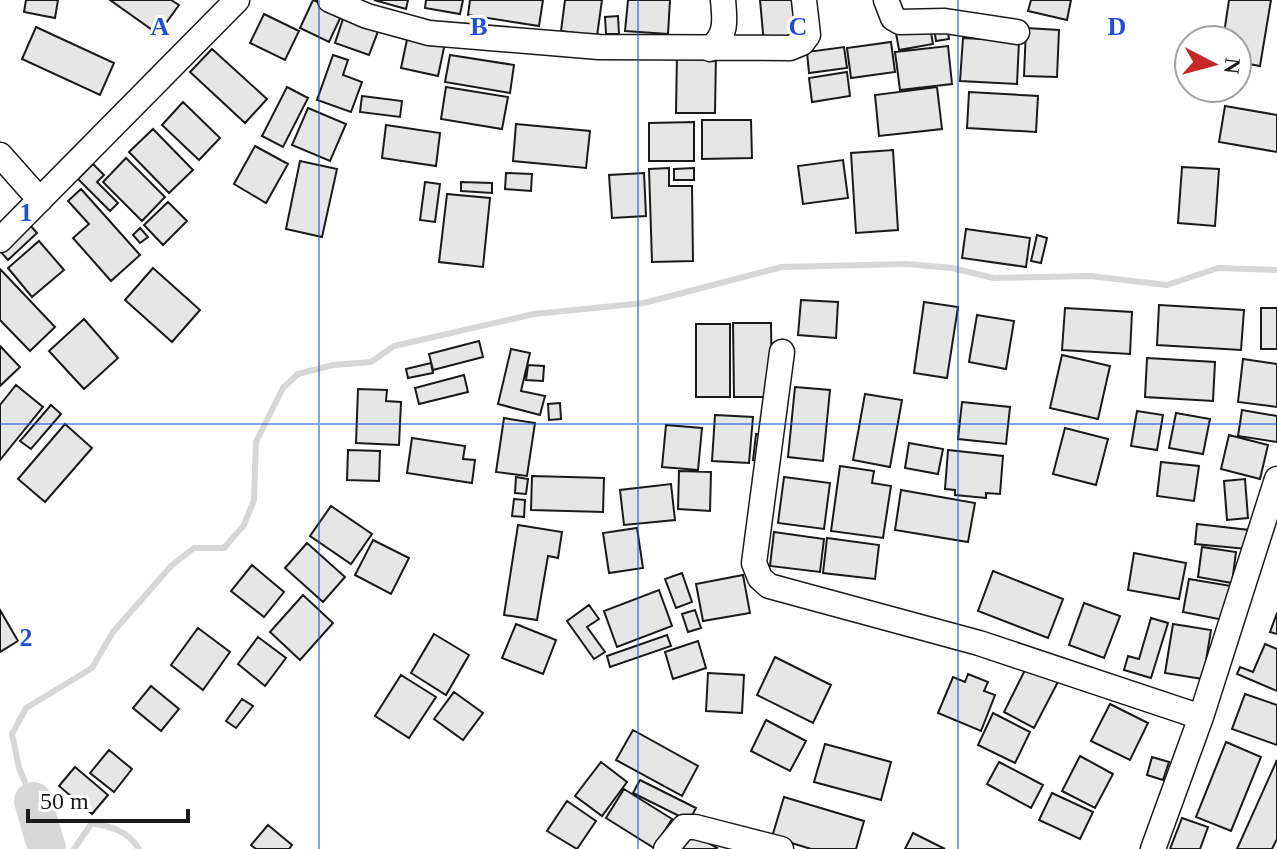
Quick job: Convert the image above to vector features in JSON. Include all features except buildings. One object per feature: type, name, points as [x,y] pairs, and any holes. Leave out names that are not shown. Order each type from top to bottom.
[{"type":"street","points":[[0,240],[237,0]]},
{"type":"street","points":[[330,0],[367,16],[429,33],[599,47],[710,49],[790,48],[802,43],[808,35],[804,0]]},
{"type":"street","points":[[710,49],[721,40],[726,24],[723,0]]},
{"type":"street","points":[[886,0],[893,18],[900,22],[945,21],[1017,32]]},
{"type":"street","points":[[0,155],[40,200]]},
{"type":"street","points":[[782,352],[754,563],[760,578],[769,586],[979,643],[1201,717]]},
{"type":"street","points":[[1153,849],[1201,717],[1277,479]]},
{"type":"street","points":[[666,849],[684,827],[695,827],[781,849]]},
{"type":"waterway","points":[[33,801],[19,768],[12,734],[26,708],[92,668],[113,632],[172,565],[194,548],[224,548],[244,525],[254,500],[256,442],[283,388],[298,374],[333,365],[371,362],[394,346],[534,314],[644,303],[782,267],[907,264],[952,268],[994,278],[1090,276],[1167,285],[1218,268],[1277,270]]},
{"type":"waterway","points":[[33,801],[47,849]]},
{"type":"waterway","points":[[74,849],[92,823],[119,831],[139,849]]}]
